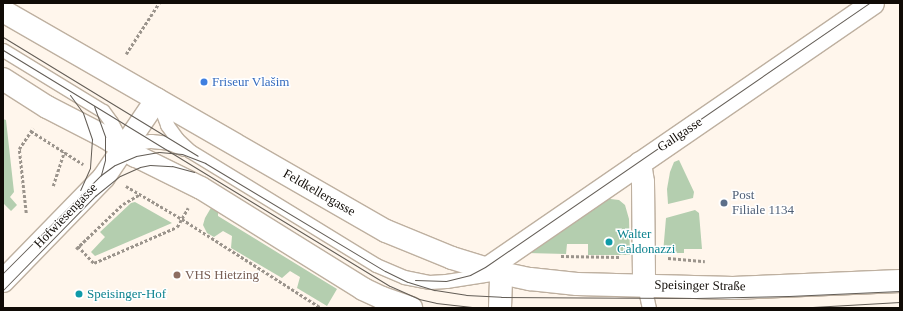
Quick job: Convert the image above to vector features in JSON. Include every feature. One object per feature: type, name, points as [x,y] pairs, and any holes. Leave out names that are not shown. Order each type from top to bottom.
[{"type":"main road","name":"Gallgasse","points":[[495,271],[640,163],[873,3]]},
{"type":"main road","name":"Feldkellergasse","points":[[3,11],[386,231],[452,258],[495,271]]},
{"type":"main road","points":[[3,79],[47,107],[125,148],[136,156],[201,188],[363,288],[382,298],[411,308]]},
{"type":"main road","name":"Hofwiesengasse","points":[[3,281],[99,182],[125,148],[157,99]]},
{"type":"main road","points":[[640,163],[643,182],[644,286]]},
{"type":"main road","points":[[495,271],[500,308]]},
{"type":"main road","name":"Speisinger Straße","points":[[495,271],[530,279],[576,284],[644,286],[733,288],[900,281]]},
{"type":"lane","points":[[3,50],[103,112],[111,122],[125,148],[136,143],[151,141],[169,143],[190,151],[367,260],[396,274],[421,281],[437,282],[495,271]]},
{"type":"lane","points":[[157,99],[168,125],[177,139],[190,151]]},
{"type":"lane","points":[[644,286],[649,308]]},
{"type":"lane","points":[[363,288],[382,308]]},
{"type":"path","points":[[124,56],[159,3]]},
{"type":"path","points":[[26,213],[19,149],[31,131]]},
{"type":"path","points":[[53,186],[64,152]]},
{"type":"path","points":[[141,194],[123,204],[77,248],[94,263],[177,228],[182,219],[321,308]]},
{"type":"green space","points":[[3,119],[6,120],[14,192],[10,197],[17,205],[11,211],[3,203]]},
{"type":"green space","points":[[679,160],[694,192],[693,198],[668,204],[667,189],[670,172],[674,162]]},
{"type":"green space","points":[[602,198],[619,200],[625,205],[629,219],[630,255],[588,255],[588,244],[567,244],[566,254],[527,253]]},
{"type":"green space","points":[[135,202],[172,223],[95,256],[91,252],[105,237],[100,232],[131,203]]},
{"type":"green space","points":[[212,206],[218,209],[218,216],[337,289],[327,306],[297,288],[300,277],[290,271],[282,278],[231,248],[232,236],[223,231],[214,237],[207,233],[203,225]]},
{"type":"green space","points":[[695,210],[699,213],[702,249],[684,249],[684,253],[663,253],[666,218]]},
{"type":"tram line","points":[[415,280],[446,281],[470,275],[485,267],[869,3]]},
{"type":"tram line","points":[[3,37],[198,156]]},
{"type":"tram line","points":[[3,50],[390,286],[419,299],[436,303],[481,308]]},
{"type":"tram line","points":[[70,95],[83,113],[92,139],[90,168],[80,190]]},
{"type":"tram line","points":[[94,106],[105,137],[105,160],[101,175]]},
{"type":"tram line","points":[[3,273],[101,175],[115,165],[136,156],[159,152],[182,154],[205,163],[385,271],[408,282],[435,290],[466,295],[501,297],[696,298],[900,291]]},
{"type":"tram line","points":[[3,290],[95,196],[120,176],[140,167],[150,165],[172,166],[194,172]]},
{"type":"tram line","points":[[795,308],[900,302]]},
{"type":"place","name":"Friseur Vlašim","points":[[204,82]]},
{"type":"place","name":"Post Filiale 1134","points":[[724,203]]},
{"type":"place","name":"Walter Caldonazzi","points":[[609,242]]},
{"type":"place","name":"VHS Hietzing","points":[[177,275]]},
{"type":"place","name":"Speisinger-Hof","points":[[79,294]]}]
